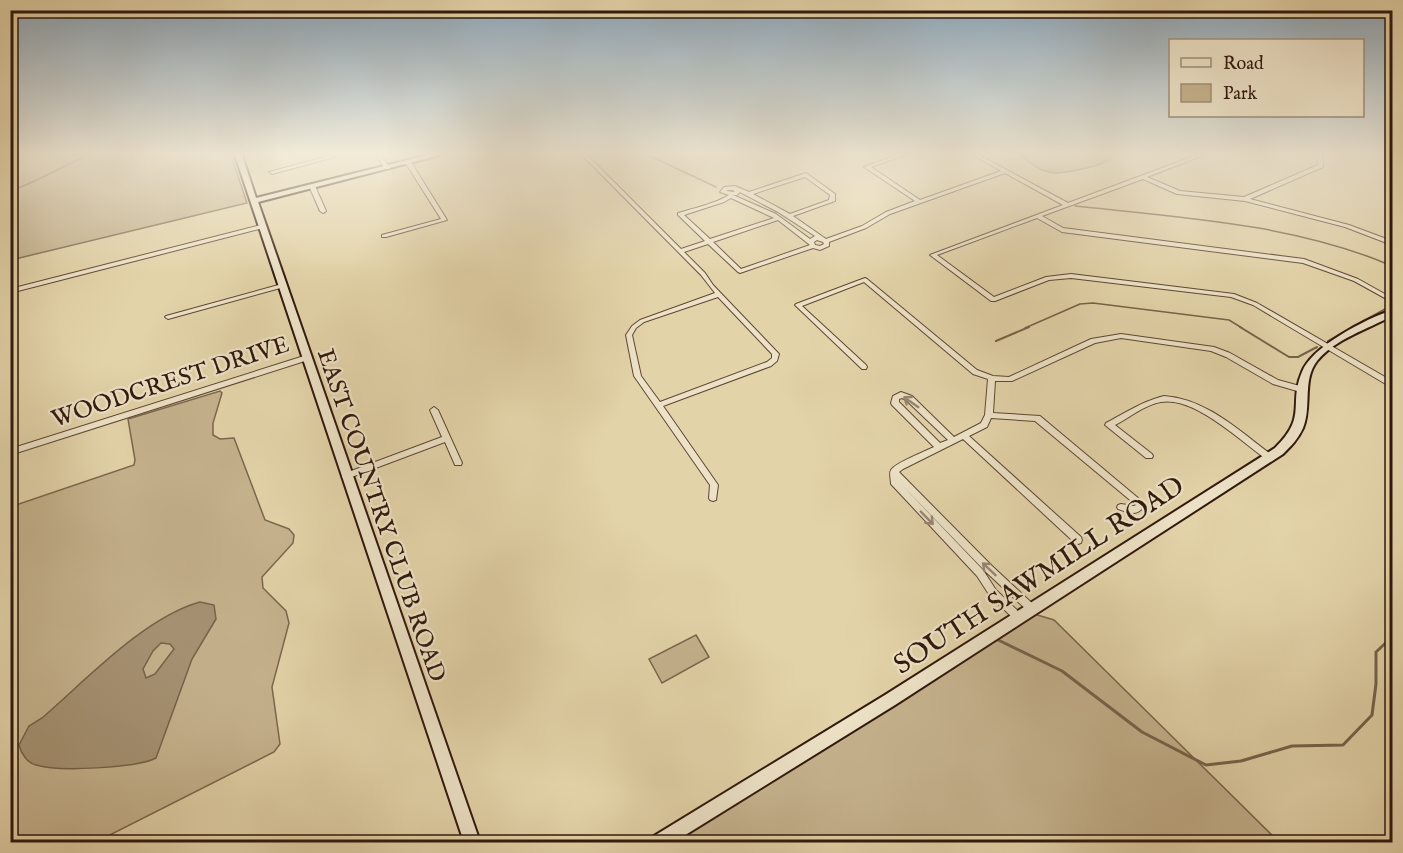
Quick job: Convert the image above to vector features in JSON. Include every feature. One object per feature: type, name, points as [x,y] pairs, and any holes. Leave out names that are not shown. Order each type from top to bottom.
[{"type":"street","name":"EAST COUNTRY CLUB ROAD","points":[[251,195],[471,843]]},
{"type":"street","points":[[253,201],[277,195]]},
{"type":"street","points":[[316,195],[323,211]]},
{"type":"street","points":[[384,236],[444,220],[428,195]]},
{"type":"street","points":[[624,195],[775,351],[775,359],[769,364],[658,405]]},
{"type":"street","points":[[812,244],[779,218],[729,195],[722,201],[680,214],[740,271],[812,244],[814,239],[824,240],[864,227],[886,213],[936,195]]},
{"type":"street","points":[[750,195],[791,215],[824,240]]},
{"type":"street","points":[[791,215],[832,201],[833,195]]},
{"type":"street","points":[[909,195],[918,201]]},
{"type":"street","points":[[1050,195],[1068,205]]},
{"type":"street","points":[[1095,195],[933,255],[993,300],[1048,278],[1071,276],[1222,293],[1255,304],[1392,384]]},
{"type":"street","points":[[1199,195],[1245,199],[1347,226],[1392,243]]},
{"type":"street","points":[[1245,199],[1255,195]]},
{"type":"street","points":[[1037,216],[1062,230],[1304,261],[1356,280],[1392,300]]},
{"type":"street","points":[[680,251],[779,218]]},
{"type":"street","points":[[10,291],[261,227]]},
{"type":"street","points":[[864,368],[798,305],[865,280],[975,372],[992,378],[1010,379],[1093,341],[1121,336],[1212,349],[1228,355],[1276,382],[1304,390]]},
{"type":"street","points":[[168,317],[282,286]]},
{"type":"street","points":[[713,498],[714,485],[638,376],[629,335],[642,321],[719,294]]},
{"type":"street","name":"SOUTH SAWMILL ROAD","points":[[660,843],[1032,609],[1285,446],[1298,430],[1302,418],[1306,374],[1313,361],[1329,347],[1392,313]]},
{"type":"street","name":"WOODCREST DRIVE","points":[[10,452],[306,358]]},
{"type":"street","points":[[894,472],[984,425],[989,415],[992,378]]},
{"type":"street","points":[[940,447],[895,403],[896,398],[901,396],[909,398],[954,441]]},
{"type":"street","points":[[1149,456],[1109,425],[1149,404],[1165,399],[1184,402],[1203,411],[1269,457]]},
{"type":"street","points":[[434,410],[458,463]]},
{"type":"street","points":[[989,415],[1037,418],[1141,505],[1136,510],[1121,507]]},
{"type":"street","points":[[965,436],[1078,540]]},
{"type":"street","points":[[346,476],[447,438]]},
{"type":"street","points":[[894,472],[989,569],[1032,609]]},
{"type":"street","points":[[894,472],[894,484],[974,567],[993,593],[1018,617]]},
{"type":"green space","points":[[11,195],[244,195],[247,203],[11,260]]},
{"type":"green space","points":[[220,391],[222,393],[213,423],[213,435],[220,439],[234,438],[265,520],[289,529],[294,535],[293,543],[262,577],[263,588],[286,611],[289,623],[272,687],[280,744],[274,752],[96,842],[11,842],[10,507],[134,465],[128,419]]},
{"type":"green space","points":[[1034,614],[1054,620],[1279,842],[676,842]]},
{"type":"green space","points":[[696,635],[709,657],[662,683],[649,659]]},
{"type":"shaded area","points":[[200,602],[214,605],[216,619],[192,659],[156,758],[132,764],[78,768],[47,767],[27,760],[19,745],[29,726],[42,718],[137,635],[179,610]],"holes":[[[161,643],[170,644],[174,649],[155,674],[146,678],[143,669],[153,651]]]},
{"type":"waterway","points":[[1075,206],[1236,224],[1277,231],[1316,240],[1392,266]]},
{"type":"waterway","points":[[1025,328],[1080,304],[1093,303],[1229,320],[1242,328]]},
{"type":"waterway","points":[[1351,328],[1392,305]]},
{"type":"waterway","points":[[996,341],[1029,327]]},
{"type":"waterway","points":[[1240,327],[1289,357],[1298,357],[1317,347]]},
{"type":"waterway","points":[[1328,341],[1353,327]]},
{"type":"waterway","points":[[994,638],[1062,671],[1142,732],[1206,765],[1241,761],[1292,746],[1343,745],[1372,715],[1376,684],[1376,652],[1392,637]]}]
